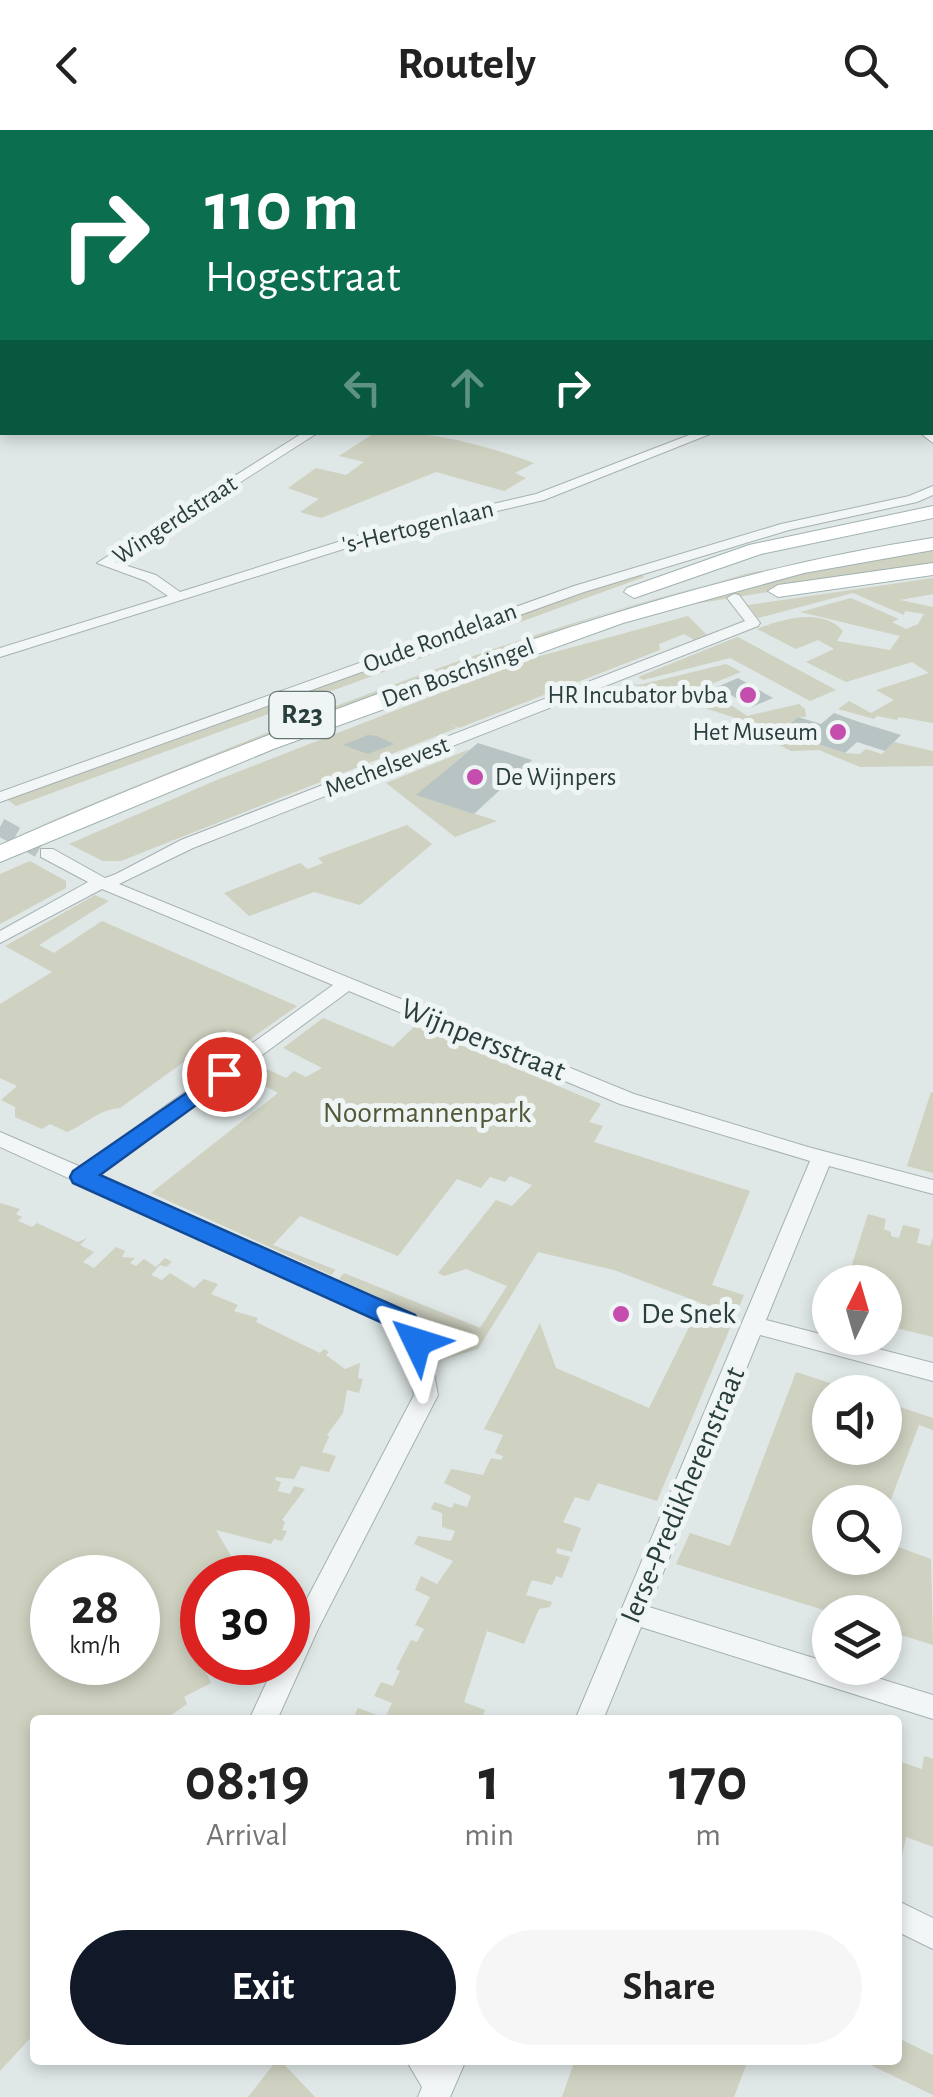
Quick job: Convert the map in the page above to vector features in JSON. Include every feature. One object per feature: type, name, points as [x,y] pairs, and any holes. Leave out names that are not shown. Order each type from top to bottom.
[{"type":"main road","points":[[608,604],[676,575],[805,536],[933,512]]},
{"type":"main road","name":"Den Boschsingel","points":[[0,834],[234,740],[608,604],[786,558],[933,534]]},
{"type":"main road","name":"Den Boschsingel","points":[[0,854],[238,754],[588,625],[738,581],[853,556],[933,544]]},
{"type":"main road","points":[[588,625],[611,624],[734,598],[933,570]]},
{"type":"street","name":"Wingerdstraat","points":[[180,598],[151,578],[104,563],[308,435]]},
{"type":"street","name":"'s-Hertogenlaan","points":[[0,653],[365,538],[540,497],[696,435]]},
{"type":"street","name":"Oude Rondelaan","points":[[0,796],[656,564],[786,526],[914,499],[933,490]]},
{"type":"street","points":[[656,564],[676,575]]},
{"type":"street","name":"Mechelsevest","points":[[0,938],[85,889],[104,884],[187,844],[753,623],[734,598]]},
{"type":"street","name":"Wijnpersstraat","points":[[48,853],[104,884],[628,1099],[933,1187]]},
{"type":"street","points":[[82,1177],[347,984]]},
{"type":"street","points":[[0,1139],[406,1322],[417,1342],[426,1395],[264,1715]]},
{"type":"street","name":"Ierse-Predikherenstraat","points":[[591,1715],[822,1158]]},
{"type":"street","points":[[754,1325],[933,1372]]},
{"type":"street","points":[[634,1612],[933,1708]]},
{"type":"street","points":[[902,1918],[933,1934]]},
{"type":"green space","points":[[371,435],[424,435],[534,463],[515,473],[526,478],[504,491],[436,472],[321,518],[300,512],[319,499],[288,488],[316,468],[346,475],[364,462],[339,456]]},
{"type":"green space","points":[[933,538],[792,565],[817,559]]},
{"type":"green space","points":[[933,548],[933,565],[694,604],[687,599],[738,584]]},
{"type":"green space","points":[[792,565],[706,585],[749,573]]},
{"type":"green space","points":[[638,573],[644,577],[16,806],[8,800],[69,774]]},
{"type":"green space","points":[[933,578],[933,594],[900,600],[933,607],[933,723],[899,717],[874,719],[838,709],[849,701],[871,713],[894,700],[876,690],[929,673],[912,662],[846,682],[806,662],[834,649],[818,640],[796,649],[757,629],[813,617],[843,631],[837,641],[890,650],[900,636],[800,612],[851,598],[899,619],[892,622],[906,629],[918,624],[924,614],[905,611],[904,615],[853,593],[758,618],[748,605]]},
{"type":"green space","points":[[611,612],[478,658],[34,828],[364,695]]},
{"type":"green space","points":[[688,616],[707,635],[694,640],[684,634],[659,644],[660,650],[459,728],[450,723],[457,728],[121,861],[103,861],[69,844],[212,782],[525,660]]},
{"type":"green space","points":[[737,637],[836,690],[810,701],[730,658],[643,680],[638,677]]},
{"type":"green space","points":[[726,664],[741,672],[704,687],[747,716],[799,704],[806,717],[798,717],[783,732],[845,753],[860,754],[866,749],[882,754],[894,742],[933,751],[933,766],[860,767],[819,750],[791,751],[757,734],[763,727],[626,682],[639,685]]},
{"type":"green space","points":[[470,749],[417,795],[497,821],[455,837],[386,783]]},
{"type":"green space","points":[[407,825],[432,844],[360,905],[314,892],[249,916],[224,893],[300,863],[308,869],[323,863],[318,858]]},
{"type":"green space","points":[[30,861],[66,881],[66,888],[0,924],[0,874]]},
{"type":"green space","points":[[95,895],[109,901],[39,945],[54,953],[102,921],[297,1006],[249,1040],[228,1030],[120,1108],[67,1132],[50,1124],[42,1129],[15,1117],[15,1107],[1,1100],[17,1086],[0,1078],[0,1004],[52,972],[5,946]]},
{"type":"green space","name":"Noormannenpark","points":[[323,1018],[393,1047],[415,1026],[601,1104],[589,1122],[603,1126],[594,1142],[750,1191],[712,1285],[744,1295],[657,1501],[598,1483],[589,1501],[575,1497],[563,1522],[581,1528],[572,1552],[557,1548],[556,1553],[570,1557],[562,1578],[556,1576],[552,1585],[532,1580],[526,1595],[552,1602],[550,1607],[539,1609],[524,1644],[487,1631],[464,1702],[485,1710],[483,1715],[386,1715],[392,1703],[374,1696],[381,1682],[393,1686],[400,1671],[396,1669],[411,1640],[417,1642],[424,1629],[415,1625],[430,1597],[415,1590],[421,1576],[437,1584],[453,1561],[414,1544],[418,1536],[451,1541],[455,1531],[442,1527],[442,1513],[431,1509],[434,1502],[452,1508],[454,1503],[467,1507],[471,1496],[444,1483],[451,1469],[483,1475],[491,1458],[501,1460],[503,1456],[495,1453],[503,1435],[484,1429],[540,1323],[556,1368],[649,1408],[701,1303],[614,1270],[538,1252],[478,1349],[438,1361],[427,1320],[339,1279],[344,1273],[480,1328],[507,1286],[466,1269],[444,1276],[438,1273],[496,1200],[512,1206],[532,1185],[510,1176],[505,1182],[490,1177],[481,1188],[457,1179],[398,1256],[300,1216],[273,1245],[336,1270],[331,1275],[151,1193],[278,1093],[244,1075],[258,1065],[286,1078],[294,1071],[306,1077],[322,1068],[283,1048]]},
{"type":"green space","points":[[933,1093],[933,1173],[907,1166]]},
{"type":"green space","points":[[0,1203],[20,1209],[16,1214],[22,1217],[18,1221],[32,1227],[37,1223],[78,1242],[87,1238],[80,1245],[94,1252],[83,1262],[94,1268],[116,1247],[125,1251],[122,1257],[135,1258],[130,1263],[136,1266],[144,1259],[156,1267],[165,1258],[172,1262],[166,1267],[160,1265],[151,1275],[162,1280],[170,1273],[194,1288],[204,1279],[218,1284],[211,1294],[238,1305],[234,1311],[258,1318],[256,1322],[320,1353],[324,1349],[345,1369],[360,1363],[358,1378],[363,1379],[359,1393],[347,1390],[343,1413],[327,1435],[322,1452],[336,1456],[329,1472],[301,1466],[294,1479],[276,1477],[281,1482],[278,1491],[290,1494],[294,1486],[305,1489],[282,1520],[282,1530],[287,1531],[282,1541],[274,1539],[271,1544],[216,1530],[230,1555],[180,1555],[180,1685],[207,1685],[184,1697],[187,1704],[171,1715],[30,1715],[30,2038],[0,2071]]},
{"type":"green space","points":[[868,1214],[886,1219],[884,1229],[891,1236],[899,1238],[903,1225],[920,1229],[917,1243],[930,1246],[933,1237],[933,1337],[902,1329],[902,1265],[852,1265]]},
{"type":"green space","points":[[796,1372],[812,1377],[812,1465],[902,1465],[902,1408],[933,1418],[933,1430],[919,1425],[896,1485],[812,1485],[812,1575],[902,1575],[902,1548],[931,1559],[933,1645],[902,1635],[902,1595],[812,1595],[812,1606],[676,1564],[690,1533],[730,1546]]},
{"type":"green space","points":[[358,1708],[377,1715],[354,1715]]},
{"type":"green space","points":[[924,1756],[933,1759],[933,1847],[906,1837],[902,1855],[902,1762],[922,1769]]},
{"type":"green space","points":[[902,2040],[933,2055],[933,2095],[870,2065],[902,2065]]},
{"type":"green space","points":[[273,2065],[285,2065],[315,2097],[248,2097]]},
{"type":"green space","points":[[573,2065],[746,2065],[734,2097],[562,2097]]},
{"type":"building","points":[[738,678],[773,698],[752,707],[717,687]]},
{"type":"building","name":"Het Museum","points":[[834,713],[901,735],[885,751],[857,742],[845,753],[782,732],[798,717],[821,724]]},
{"type":"building","points":[[368,735],[394,744],[368,754],[343,745]]},
{"type":"building","name":"De Wijnpers","points":[[478,743],[532,760],[474,814],[416,795]]},
{"type":"tunnel","points":[[0,827],[47,853]]},
{"type":"place","name":"HR Incubator bvba","points":[[748,695]]},
{"type":"place","name":"Het Museum","points":[[838,732]]},
{"type":"place","name":"De Wijnpers","points":[[475,777]]},
{"type":"place","name":"De Snek","points":[[621,1314]]},
{"type":"route","points":[[224,1074],[82,1177],[406,1322],[417,1342]]}]
